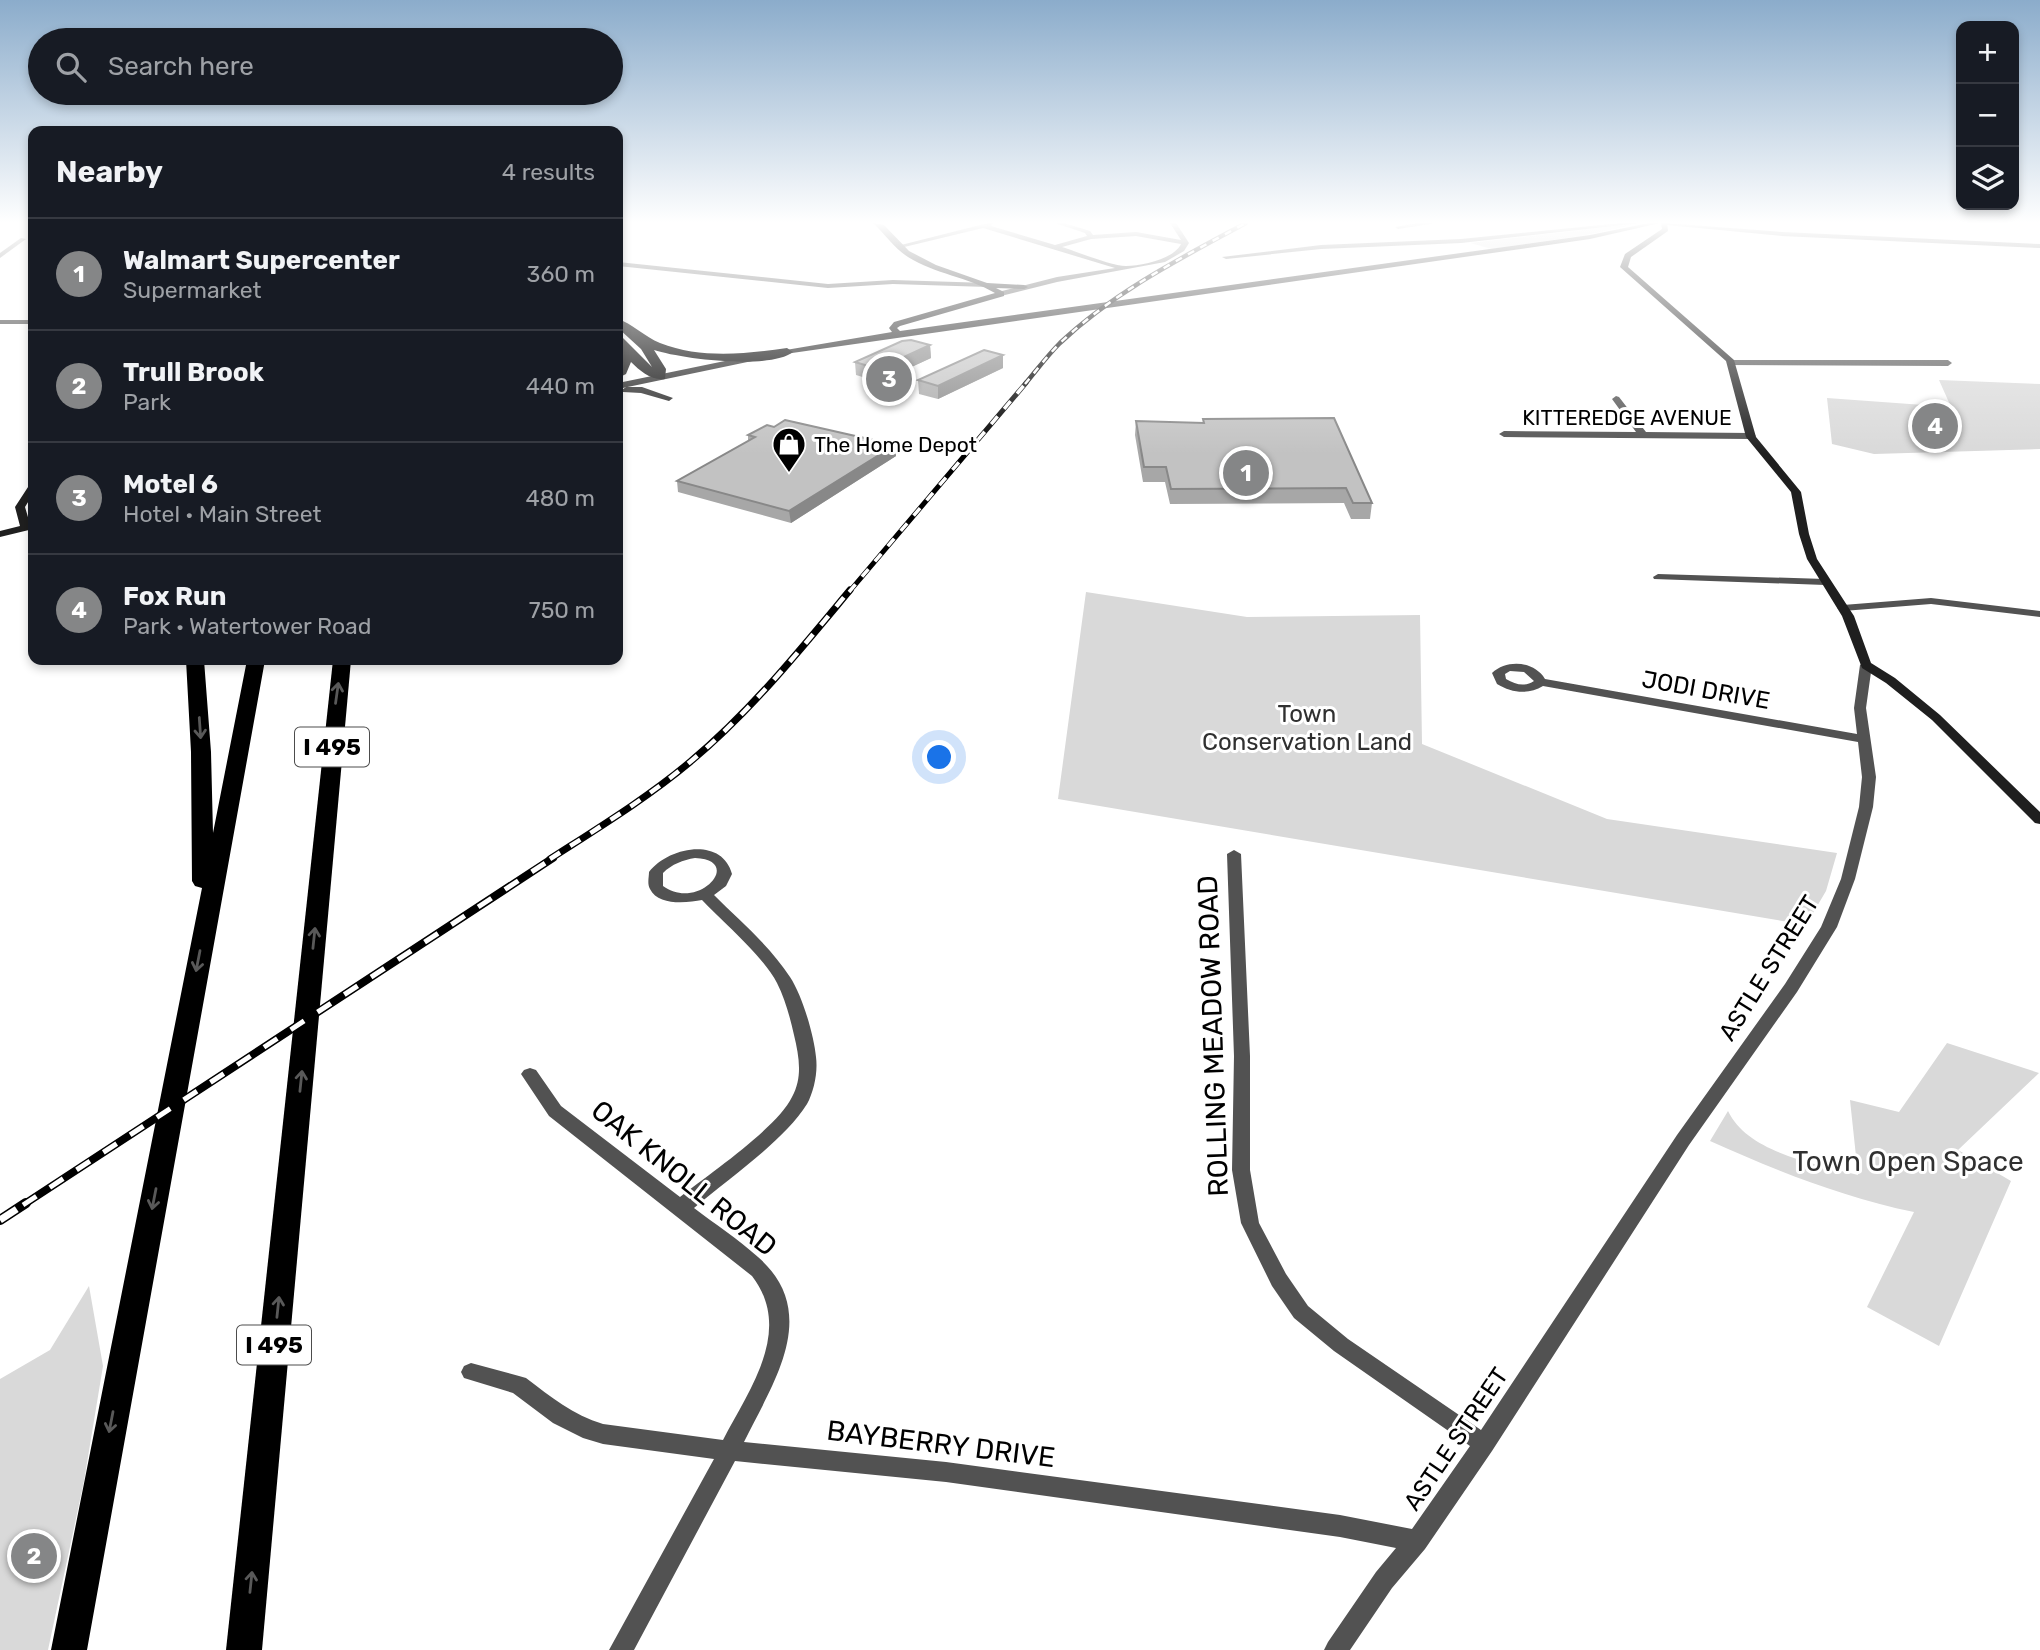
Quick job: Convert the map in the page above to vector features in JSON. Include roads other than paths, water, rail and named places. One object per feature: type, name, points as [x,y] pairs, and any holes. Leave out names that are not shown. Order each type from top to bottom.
[{"type":"highway","points":[[623,326],[665,352],[689,356],[736,357],[787,352]]},
{"type":"highway","points":[[637,337],[658,363],[660,376]]},
{"type":"highway","points":[[623,346],[643,367],[660,376]]},
{"type":"highway","points":[[623,352],[626,362],[623,371]]},
{"type":"highway","points":[[195,665],[201,752],[204,929]]},
{"type":"highway","points":[[69,1650],[255,665]]},
{"type":"highway","name":"I 495","points":[[244,1650],[342,665]]},
{"type":"street","points":[[898,334],[893,328],[897,324],[980,300]]},
{"type":"street","points":[[623,387],[660,376],[787,352],[1146,300]]},
{"type":"street","points":[[1660,300],[1690,328],[1720,349],[1731,363],[1948,363]]},
{"type":"street","points":[[0,322],[28,322]]},
{"type":"street","name":"ASTLE STREET","points":[[1336,1650],[1389,1575],[1417,1541],[1484,1444],[1683,1140],[1791,988],[1829,927],[1848,879],[1867,807],[1869,777],[1860,708],[1866,665],[1843,608],[1812,559],[1796,492],[1751,436],[1731,363]]},
{"type":"street","points":[[623,388],[642,390],[668,398]]},
{"type":"street","points":[[1616,399],[1642,434]]},
{"type":"street","name":"KITTEREDGE AVENUE","points":[[1503,434],[1751,436]]},
{"type":"street","points":[[28,494],[20,507],[28,522]]},
{"type":"street","points":[[0,534],[28,527]]},
{"type":"street","points":[[1658,577],[1825,582]]},
{"type":"street","points":[[1843,608],[1931,601],[2040,614]]},
{"type":"street","points":[[1866,665],[1945,727],[2040,820]]},
{"type":"street","name":"JODI DRIVE","points":[[1541,682],[1864,739]]},
{"type":"street","name":"ROLLING MEADOW ROAD","points":[[1234,854],[1242,1056],[1241,1170],[1250,1223],[1279,1280],[1301,1312],[1341,1345],[1484,1444]]},
{"type":"street","points":[[680,1208],[779,1127],[800,1100],[808,1074],[808,1057],[784,980],[766,957],[705,894]]},
{"type":"street","name":"OAK KNOLL ROAD","points":[[530,1074],[555,1111],[752,1263],[771,1286],[778,1305],[780,1326],[774,1359],[730,1451],[621,1650]]},
{"type":"street","name":"BAYBERRY DRIVE","points":[[471,1372],[519,1385],[560,1416],[583,1428],[603,1434],[730,1451],[958,1474],[1340,1526],[1417,1541]]},
{"type":"railway","points":[[1025,384],[1060,343],[1114,300]]},
{"type":"railway","points":[[849,592],[1026,383]]},
{"type":"railway","points":[[550,859],[657,788],[690,762],[734,722],[850,590]]},
{"type":"railway","points":[[23,1205],[553,858]]},
{"type":"railway","points":[[0,1220],[26,1203]]},
{"type":"place","name":"Motel 6","points":[[889,379]]},
{"type":"place","name":"Fox Run","points":[[1935,426]]},
{"type":"place","name":"Walmart Supercenter","points":[[1246,473]]},
{"type":"place","name":"The Home Depot","points":[[789,474]]},
{"type":"place","name":"Trull Brook","points":[[34,1556]]},
{"type":"park label","name":"Town Conservation Land","points":[[1307,728]]},
{"type":"park label","name":"Town Open Space","points":[[1908,1161]]}]
